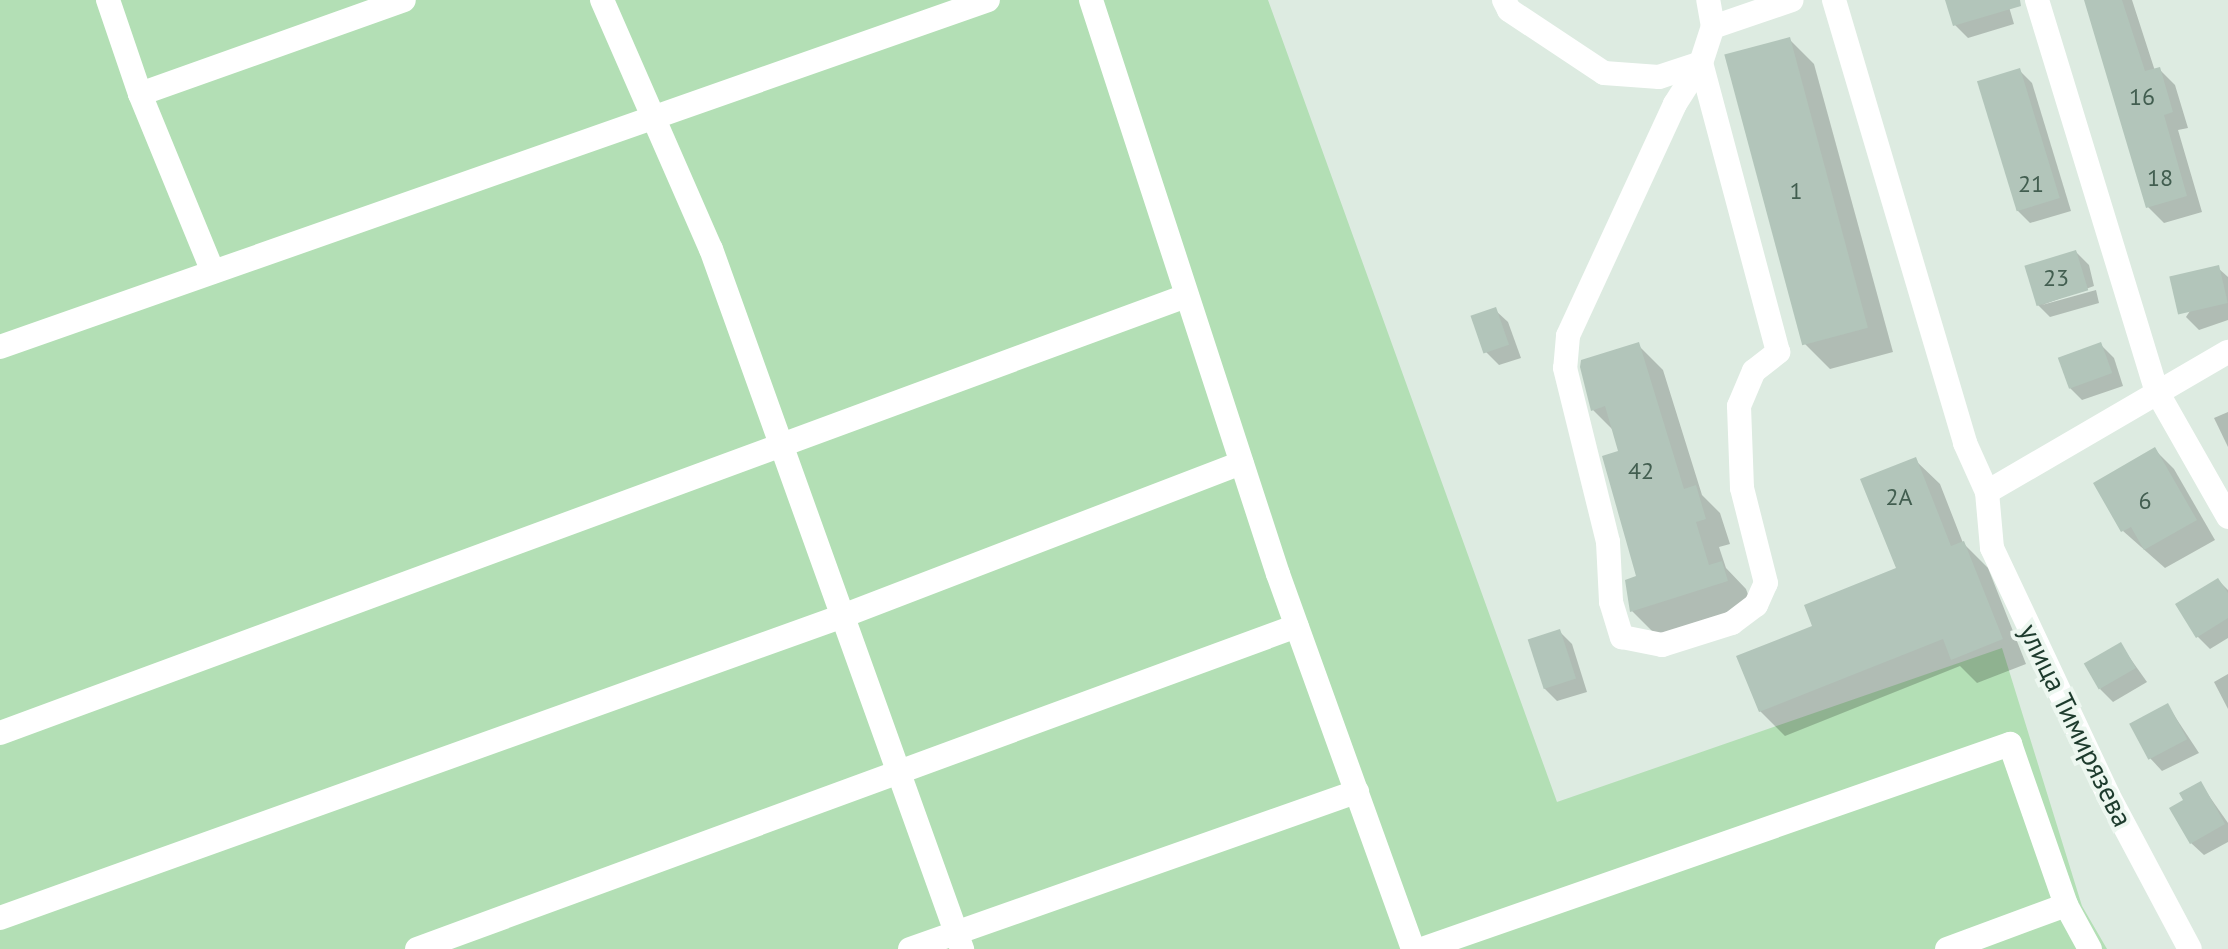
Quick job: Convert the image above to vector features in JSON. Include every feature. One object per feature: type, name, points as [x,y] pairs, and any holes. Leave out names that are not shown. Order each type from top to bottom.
[{"type":"street","points":[[108,0],[140,94],[213,272]]},
{"type":"street","points":[[140,94],[360,8],[404,0]]},
{"type":"street","points":[[602,0],[711,249],[840,617],[959,941]]},
{"type":"street","points":[[1,345],[988,0]]},
{"type":"street","points":[[1091,0],[1241,463],[1413,949]]},
{"type":"street","points":[[1504,0],[1509,10],[1604,73],[1659,77],[1701,63]]},
{"type":"street","points":[[1701,63],[1778,352],[1754,371],[1739,406],[1742,488],[1766,583],[1756,605],[1732,623],[1662,645],[1622,637],[1611,602],[1608,542],[1565,368],[1568,336],[1675,104],[1701,63],[1713,27],[1708,0]]},
{"type":"street","points":[[1713,27],[1792,0]]},
{"type":"street","name":"улица Тимирязева","points":[[1834,0],[1965,443],[1987,492],[1992,548],[2108,795],[2190,949]]},
{"type":"street","points":[[2037,0],[2156,390],[2228,517]]},
{"type":"street","points":[[0,733],[1186,296]]},
{"type":"street","points":[[1987,492],[2156,390],[2228,352]]},
{"type":"street","points":[[0,918],[840,617],[1241,463]]},
{"type":"street","points":[[417,949],[1297,626]]},
{"type":"street","points":[[1422,949],[2010,744],[2066,905],[2090,949]]},
{"type":"street","points":[[910,949],[959,941],[1357,792]]},
{"type":"street","points":[[1947,949],[2066,905]]},
{"type":"green space","points":[[0,0],[1268,0],[1557,802],[2002,648],[2082,906],[2107,949],[0,949]]},
{"type":"building","points":[[1945,0],[2020,0],[2021,6],[1953,26]]},
{"type":"building","points":[[2084,0],[2122,0],[2145,71],[2160,67],[2173,112],[2164,115],[2187,196],[2146,208]]},
{"type":"building","points":[[1790,37],[1868,328],[1802,345],[1724,55]]},
{"type":"building","points":[[2020,68],[2060,198],[2017,211],[1977,81]]},
{"type":"building","points":[[2076,250],[2088,290],[2037,306],[2024,266]]},
{"type":"building","points":[[2219,265],[2228,303],[2178,314],[2169,276]]},
{"type":"building","points":[[1496,307],[1509,345],[1483,354],[1470,316]]},
{"type":"building","points":[[1639,342],[1684,489],[1696,485],[1706,519],[1696,522],[1709,565],[1722,561],[1728,581],[1630,612],[1625,580],[1636,576],[1602,456],[1618,451],[1605,406],[1591,411],[1580,367],[1581,360]]},
{"type":"building","points":[[2101,342],[2112,373],[2069,389],[2058,358]]},
{"type":"building","points":[[2155,447],[2197,520],[2144,550],[2131,527],[2121,532],[2093,483]]},
{"type":"building","points":[[1916,457],[1951,546],[1964,541],[2003,639],[1951,660],[1943,639],[1759,712],[1736,656],[1812,626],[1804,605],[1896,568],[1860,479]]},
{"type":"building","points":[[2218,578],[2228,593],[2228,618],[2196,638],[2175,604]]},
{"type":"building","points":[[1560,629],[1576,678],[1544,689],[1528,640]]},
{"type":"building","points":[[2121,642],[2136,668],[2099,689],[2084,664]]},
{"type":"building","points":[[2168,703],[2187,739],[2148,760],[2129,724]]},
{"type":"building","points":[[2201,781],[2225,824],[2190,844],[2169,808],[2183,800],[2179,793]]}]
